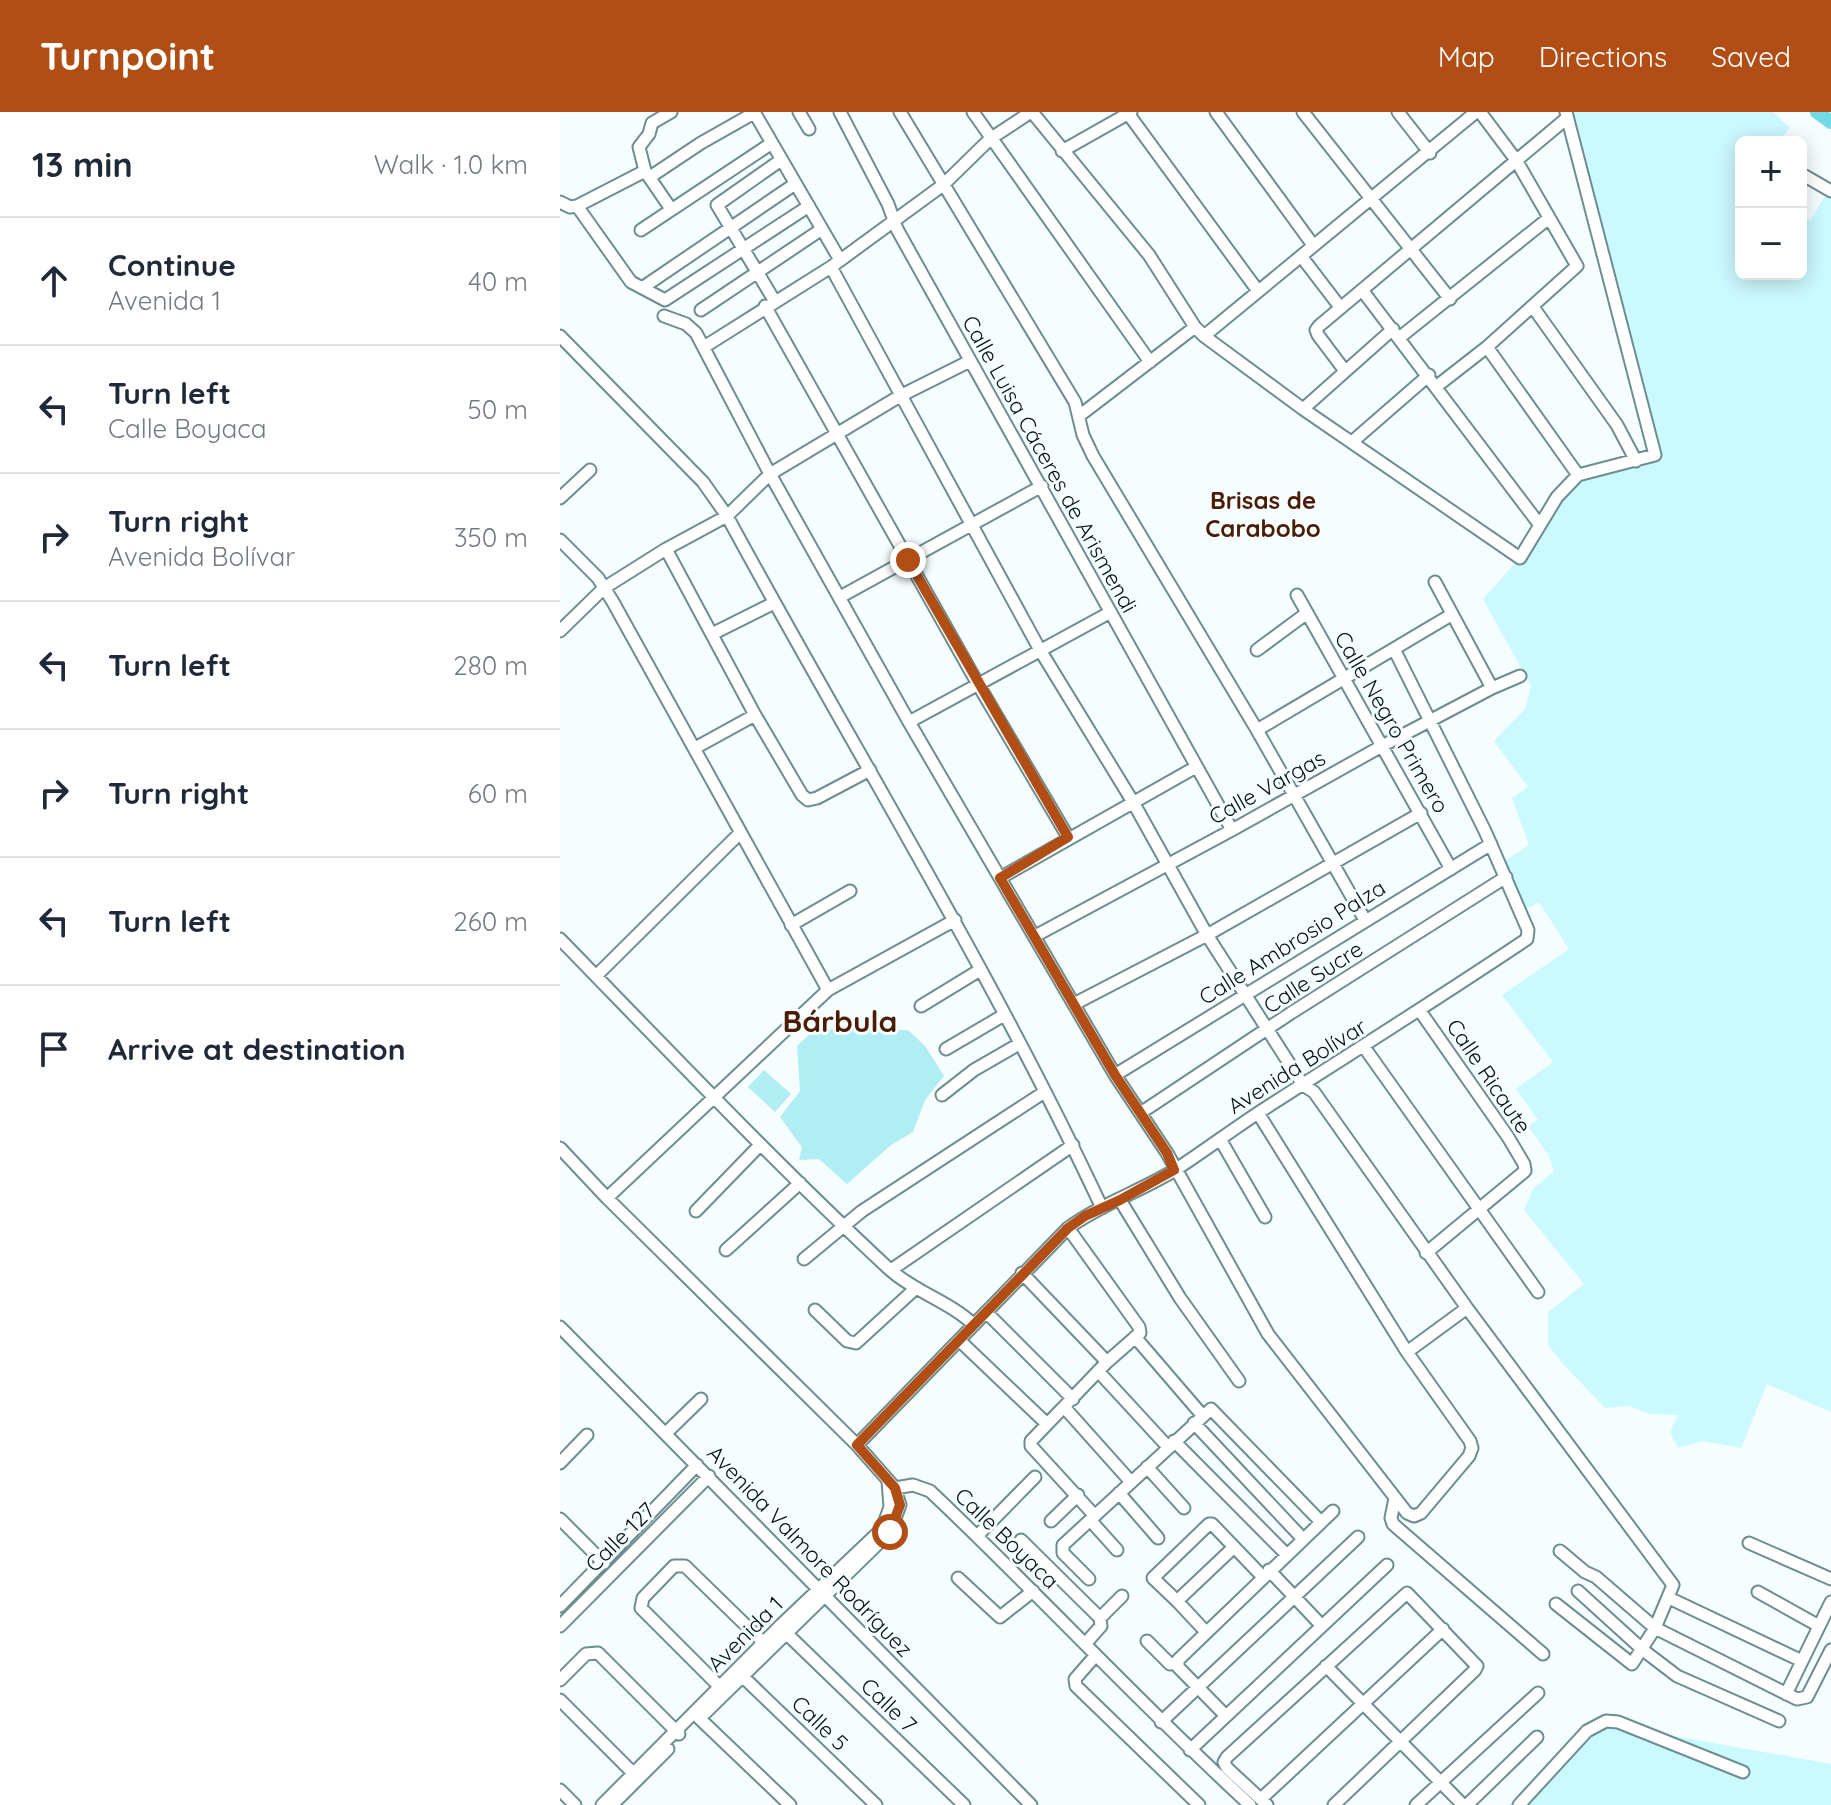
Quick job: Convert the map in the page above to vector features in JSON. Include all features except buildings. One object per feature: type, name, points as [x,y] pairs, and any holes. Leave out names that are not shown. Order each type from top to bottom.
[{"type":"street","points":[[671,112],[652,123],[649,134],[639,147],[647,174],[671,209]]},
{"type":"street","points":[[560,202],[570,207],[577,206],[647,174],[754,112],[822,229],[835,264],[900,396],[1040,650],[1133,802],[1207,935],[1303,1085],[1314,1092],[1426,1253],[1670,1580],[1673,1590],[1643,1650],[1635,1662],[1627,1663],[1556,1604]]},
{"type":"street","points":[[799,112],[809,129]]},
{"type":"street","name":"Calle Luisa Cáceres de Arismendi","points":[[840,112],[970,361],[1232,830]]},
{"type":"street","points":[[900,112],[1075,402],[1083,435],[1093,456],[1257,730],[1365,920]]},
{"type":"street","points":[[973,112],[1150,362]]},
{"type":"street","points":[[704,347],[835,264],[943,185],[990,139],[1031,112],[1149,255],[1204,336],[1303,409],[1520,558],[1557,497],[1578,475],[1654,457],[1655,452],[1566,115],[1316,330],[1345,371]]},
{"type":"street","points":[[1216,112],[1313,245]]},
{"type":"street","points":[[1303,112],[1450,299]]},
{"type":"street","points":[[1398,112],[1430,153]]},
{"type":"street","points":[[1204,336],[1478,112],[1516,160],[1577,266],[1487,347],[1437,386]]},
{"type":"street","points":[[1062,151],[1129,113],[1258,291]]},
{"type":"street","points":[[641,230],[772,143]]},
{"type":"street","points":[[781,160],[719,202],[718,210],[757,272],[838,435],[1068,837]]},
{"type":"street","points":[[1807,177],[1831,191]]},
{"type":"street","points":[[642,288],[795,184]]},
{"type":"street","points":[[577,206],[631,282],[661,299],[670,298],[809,206]]},
{"type":"street","points":[[1303,409],[1345,371],[1450,299],[1549,218]]},
{"type":"street","points":[[701,310],[822,229]]},
{"type":"street","points":[[1301,256],[1340,307]]},
{"type":"street","points":[[1362,290],[1539,524]]},
{"type":"street","points":[[1533,307],[1617,425],[1636,461]]},
{"type":"street","points":[[664,316],[686,324],[696,333],[770,474],[909,722],[1115,1075],[1142,1112],[1268,1334],[1407,1513],[1414,1516],[1421,1513],[1469,1456],[1472,1448],[1470,1441],[1407,1352],[1258,1113]]},
{"type":"street","points":[[1079,416],[1195,327]]},
{"type":"street","points":[[562,343],[703,482],[727,516],[955,920],[1043,1093],[1073,1145],[1102,1208]]},
{"type":"street","points":[[1487,347],[1578,475]]},
{"type":"street","points":[[560,631],[604,588],[727,516],[770,474],[900,396],[970,361]]},
{"type":"street","points":[[1352,442],[1429,375]]},
{"type":"street","points":[[560,498],[590,470]]},
{"type":"street","points":[[840,597],[1042,486]]},
{"type":"street","points":[[560,540],[604,588],[828,990]]},
{"type":"street","points":[[666,549],[755,715],[802,795],[808,800],[870,770]]},
{"type":"street","points":[[1435,582],[1492,688]]},
{"type":"street","name":"Calle Negro Primero","points":[[1297,595],[1451,869]]},
{"type":"street","points":[[712,634],[774,603]]},
{"type":"street","points":[[909,722],[1109,613]]},
{"type":"street","points":[[1257,650],[1307,613]]},
{"type":"street","points":[[1257,730],[1451,615]]},
{"type":"street","name":"Avenida Bolívar","points":[[857,1445],[1068,1228],[1174,1170],[1527,939],[1528,930],[1491,844],[1394,649]]},
{"type":"street","name":"Calle Vargas","points":[[1035,936],[1382,746],[1520,676]]},
{"type":"street","points":[[695,748],[755,715]]},
{"type":"street","points":[[1000,878],[1196,767]]},
{"type":"street","points":[[1074,1004],[1207,935],[1421,813]]},
{"type":"street","points":[[596,976],[739,834]]},
{"type":"street","name":"Calle Ambrosio Palza","points":[[1115,1075],[1491,844]]},
{"type":"street","name":"Calle Sucre","points":[[1142,1112],[1506,877]]},
{"type":"street","points":[[791,925],[850,891]]},
{"type":"street","points":[[607,1198],[828,990],[955,920]]},
{"type":"street","points":[[560,939],[760,1145],[891,1270],[916,1288],[949,1305],[974,1325]]},
{"type":"street","points":[[921,1006],[980,970]]},
{"type":"street","name":"Calle Ricaute","points":[[1420,1011],[1524,1164],[1523,1176],[1478,1210]]},
{"type":"street","points":[[946,1049],[1004,1015]]},
{"type":"street","points":[[942,1095],[974,1070],[1019,1044]]},
{"type":"street","points":[[1364,1047],[1538,1292]]},
{"type":"street","points":[[804,1259],[844,1224],[1043,1093]]},
{"type":"street","points":[[1220,1139],[1265,1217]]},
{"type":"street","points":[[696,1211],[760,1145]]},
{"type":"street","points":[[891,1270],[1073,1145]]},
{"type":"street","points":[[560,1148],[857,1445],[892,1484]]},
{"type":"street","points":[[726,1250],[800,1183]]},
{"type":"street","points":[[1120,1200],[1180,1298],[1239,1381]]},
{"type":"street","points":[[1426,1253],[1478,1210]]},
{"type":"street","points":[[1068,1228],[1139,1327],[1140,1333],[1102,1367],[1030,1444],[1078,1495],[1117,1550]]},
{"type":"street","points":[[1022,1273],[1171,1444],[1286,1554]]},
{"type":"street","points":[[815,1310],[852,1344],[916,1288]]},
{"type":"street","points":[[1407,1352],[1467,1308]]},
{"type":"street","points":[[986,1312],[1068,1403],[1131,1482]]},
{"type":"street","name":"Avenida Valmore Rodríguez","points":[[560,1327],[1026,1803]]},
{"type":"street","points":[[1135,1337],[1198,1419],[1303,1539]]},
{"type":"street","points":[[960,1341],[1047,1424]]},
{"type":"street","points":[[666,1433],[701,1399]]},
{"type":"street","points":[[1089,1579],[1061,1549],[1211,1409],[1321,1522]]},
{"type":"street","points":[[560,1463],[587,1435]]},
{"type":"street","name":"Calle 127","points":[[560,1606],[697,1465]]},
{"type":"street","points":[[1147,1467],[1184,1508]]},
{"type":"street","name":"Calle 127","points":[[560,1626],[709,1476]]},
{"type":"street","points":[[977,1536],[1035,1477]]},
{"type":"street","name":"Calle Boyaca","points":[[892,1484],[913,1485],[930,1491],[1190,1750],[1259,1803]]},
{"type":"street","name":"Avenida 1","points":[[602,1805],[739,1673],[786,1633],[882,1529],[890,1507],[892,1484]]},
{"type":"street","points":[[1119,1493],[1158,1538]]},
{"type":"street","points":[[1051,1521],[1078,1495]]},
{"type":"street","points":[[1395,1498],[1393,1524],[1543,1654]]},
{"type":"street","points":[[1147,1641],[1170,1664],[1176,1663],[1333,1511]]},
{"type":"street","points":[[560,1519],[604,1563]]},
{"type":"street","points":[[1206,1632],[1153,1578],[1209,1524],[1294,1597],[1322,1626]]},
{"type":"street","points":[[1161,1722],[1358,1537]]},
{"type":"street","points":[[1021,1540],[1100,1618],[1101,1626],[1085,1644]]},
{"type":"street","points":[[1749,1543],[1831,1579]]},
{"type":"street","points":[[1177,1601],[1234,1547]]},
{"type":"street","points":[[1560,1551],[1596,1577],[1655,1628],[1802,1700],[1807,1697],[1831,1650]]},
{"type":"street","points":[[1190,1750],[1387,1565]]},
{"type":"street","points":[[722,1690],[641,1608],[643,1598],[674,1566],[685,1566],[764,1643]]},
{"type":"street","points":[[958,1578],[1000,1617],[1033,1591]]},
{"type":"street","points":[[1578,1591],[1643,1650],[1677,1676],[1779,1721]]},
{"type":"street","points":[[1758,1592],[1819,1626]]},
{"type":"street","name":"Avenida 1","points":[[739,1673],[764,1643],[823,1593]]},
{"type":"street","points":[[1334,1805],[1477,1666],[1443,1629],[1407,1593],[1224,1762],[1259,1803],[1443,1629]]},
{"type":"street","points":[[1100,1618],[1122,1596]]},
{"type":"street","points":[[1669,1598],[1802,1661]]},
{"type":"street","points":[[1786,1694],[1831,1602]]},
{"type":"street","name":"Calle 7","points":[[786,1633],[964,1805]]},
{"type":"street","points":[[560,1680],[586,1654],[598,1653],[679,1734]]},
{"type":"street","points":[[1096,1655],[1075,1679],[1076,1686],[1199,1805]]},
{"type":"street","points":[[1176,1663],[1226,1716]]},
{"type":"street","points":[[1326,1666],[1465,1805],[1537,1737]]},
{"type":"street","name":"Calle 5","points":[[739,1673],[876,1805]]},
{"type":"street","name":"Avenida 1","points":[[679,1734],[699,1718],[722,1690]]},
{"type":"street","points":[[1416,1805],[1538,1693]]},
{"type":"street","points":[[560,1700],[636,1775]]},
{"type":"street","points":[[699,1718],[790,1805]]},
{"type":"street","points":[[1519,1805],[1587,1731],[1606,1721],[1618,1722],[1743,1772]]},
{"type":"street","name":"Avenida 1","points":[[612,1805],[636,1775]]},
{"type":"street","points":[[560,1790],[575,1805]]},
{"type":"street","points":[[560,1800],[565,1805]]},
{"type":"shaded area","points":[[1565,112],[1773,112],[1790,128],[1783,136],[1735,136],[1735,280],[1807,280],[1807,218],[1810,221],[1825,196],[1831,199],[1831,1412],[1767,1384],[1741,1448],[1703,1441],[1678,1448],[1670,1432],[1678,1415],[1650,1414],[1629,1406],[1605,1408],[1548,1345],[1548,1312],[1584,1284],[1524,1210],[1533,1189],[1554,1171],[1548,1154],[1528,1126],[1538,1120],[1516,1089],[1553,1062],[1502,995],[1569,949],[1539,902],[1526,909],[1503,862],[1529,845],[1512,798],[1528,787],[1494,741],[1525,709],[1531,686],[1483,599],[1520,558],[1539,524],[1579,478],[1657,457]]},
{"type":"shaded area","points":[[815,1029],[908,1030],[925,1046],[944,1076],[925,1100],[913,1132],[891,1145],[847,1184],[819,1159],[799,1160],[802,1147],[780,1117],[800,1091],[797,1046]]},
{"type":"shaded area","points":[[764,1070],[791,1094],[775,1112],[748,1087]]},
{"type":"shaded area","points":[[1590,1721],[1831,1764],[1831,1805],[1509,1805]]},
{"type":"waterway","points":[[1817,112],[1831,122]]},
{"type":"district","name":"Brisas de Carabobo","points":[[1263,514]]},
{"type":"district","name":"Bárbula","points":[[840,1021]]},
{"type":"route","points":[[890,1532],[900,1505],[895,1488],[857,1445],[1068,1228],[1174,1170],[1167,1153],[1115,1075],[1000,878],[1068,837],[908,560]]}]
